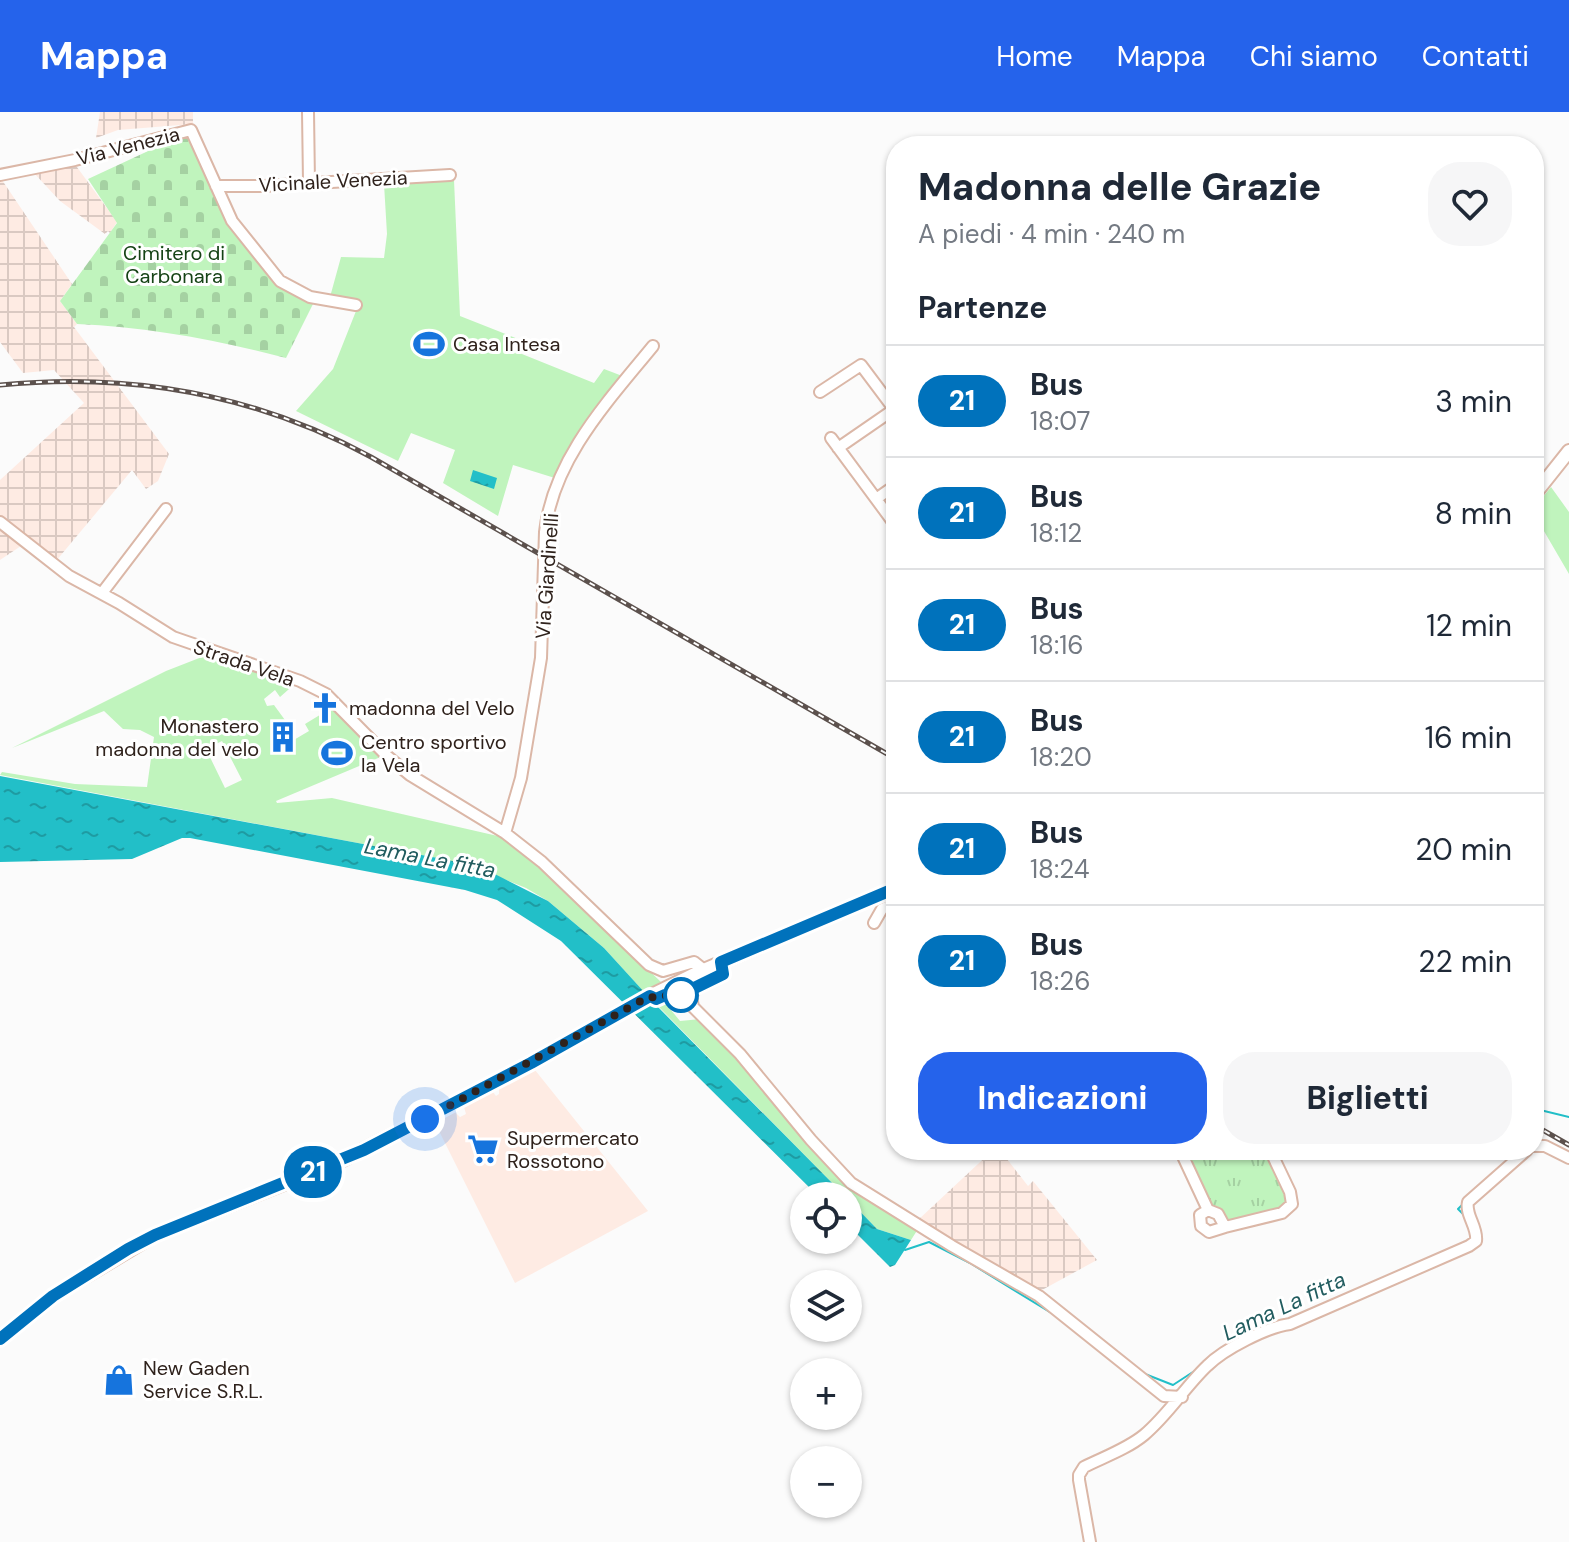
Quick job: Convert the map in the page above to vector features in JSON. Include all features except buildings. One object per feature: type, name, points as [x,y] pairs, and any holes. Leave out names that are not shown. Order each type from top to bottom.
[{"type":"main road","points":[[1544,482],[1569,451]]},
{"type":"main road","points":[[0,1339],[53,1296],[155,1235],[364,1150],[531,1063],[650,996],[721,962],[886,892]]},
{"type":"street","points":[[308,112],[309,182]]},
{"type":"street","name":"Via Venezia","points":[[0,175],[75,160],[191,130],[232,221],[280,281],[310,297],[356,305]]},
{"type":"street","name":"Vicinale Venezia","points":[[216,186],[450,175]]},
{"type":"street","name":"Via Giardinelli","points":[[505,833],[521,778],[541,658],[548,512],[556,487],[585,432],[653,346]]},
{"type":"street","points":[[820,392],[861,365],[886,397]]},
{"type":"street","points":[[838,448],[886,414]]},
{"type":"street","points":[[831,438],[886,512]]},
{"type":"street","points":[[876,499],[886,492]]},
{"type":"street","points":[[102,593],[166,509]]},
{"type":"street","name":"Strada Vela","points":[[0,522],[69,576],[186,643],[300,681],[326,694],[410,775],[505,833],[542,862],[649,965],[663,971],[694,962],[704,970]]},
{"type":"street","points":[[874,923],[886,907]]},
{"type":"street","points":[[650,996],[656,999],[665,995],[676,997],[696,988],[723,974],[721,962]]},
{"type":"street","points":[[696,988],[691,996],[693,1007],[740,1054],[851,1183],[1039,1296],[1160,1392],[1169,1397],[1182,1397]]},
{"type":"street","points":[[1544,1146],[1569,1158]]},
{"type":"street","points":[[1185,1160],[1208,1210],[1218,1214],[1225,1227]]},
{"type":"street","points":[[1208,1210],[1200,1215],[1201,1226],[1209,1232],[1282,1213],[1292,1204],[1290,1192],[1275,1160]]},
{"type":"street","points":[[1090,1542],[1079,1480],[1081,1470],[1140,1438],[1182,1397],[1206,1366],[1244,1342],[1469,1246],[1477,1236],[1466,1209],[1468,1202],[1516,1160]]},
{"type":"street","points":[[1160,1392],[1165,1405],[1162,1416]]},
{"type":"shaded area","points":[[100,112],[193,112],[193,124],[118,130],[96,138]]},
{"type":"shaded area","points":[[74,163],[117,222],[110,233],[105,234],[60,201],[33,172]]},
{"type":"shaded area","points":[[0,177],[72,284],[60,301],[77,324],[74,327],[169,454],[158,481],[146,489],[132,470],[56,561],[30,540],[0,560],[0,480],[84,403],[54,370],[23,373],[0,342]]},
{"type":"shaded area","points":[[535,1070],[648,1211],[515,1283],[435,1123],[455,1112],[460,1117],[466,1114],[464,1107],[493,1092],[496,1096],[499,1089]]},
{"type":"shaded area","points":[[982,1160],[1008,1160],[1028,1186],[1033,1181],[1097,1260],[1042,1290],[918,1220]]},
{"type":"green space","name":"Cimitero di Carbonara","points":[[189,132],[230,223],[279,285],[313,304],[286,358],[182,335],[77,324],[60,301],[117,223],[88,179]]},
{"type":"green space","name":"Casa Intesa","points":[[454,180],[460,316],[518,339],[512,350],[594,383],[604,369],[625,377],[558,479],[513,465],[498,516],[443,483],[455,450],[411,433],[398,461],[296,411],[333,369],[358,306],[330,297],[341,257],[384,258],[387,234],[384,184]]},
{"type":"green space","points":[[1551,487],[1569,512],[1569,574],[1544,531],[1544,496]]},
{"type":"green space","points":[[207,655],[297,682],[280,697],[275,690],[264,699],[267,706],[274,705],[293,731],[288,735],[292,741],[309,731],[305,724],[333,707],[383,756],[277,803],[332,798],[502,837],[542,868],[661,982],[644,992],[604,948],[548,901],[506,880],[442,859],[0,775],[2,772],[75,784],[147,787],[154,737],[140,730],[123,729],[104,711],[12,748],[166,671]],"holes":[[[222,741],[242,780],[225,788],[206,749]]]},
{"type":"green space","points":[[662,999],[680,1021],[701,1019],[737,1056],[844,1182],[831,1182],[654,1002]]},
{"type":"green space","points":[[1188,1160],[1272,1160],[1289,1200],[1280,1210],[1229,1224],[1225,1222],[1219,1207],[1211,1206]]},
{"type":"green space","points":[[862,1194],[918,1229],[911,1240],[877,1229],[862,1213]]},
{"type":"water","points":[[473,470],[497,478],[494,489],[470,481]]},
{"type":"water","name":"Lama La fitta","points":[[0,776],[481,867],[548,901],[604,948],[831,1182],[804,1182],[561,941],[497,900],[465,890],[190,838],[182,838],[132,859],[0,862]]},
{"type":"water","points":[[862,1213],[877,1229],[911,1240],[895,1265],[890,1267],[862,1239]]},
{"type":"waterway","name":"Lama La fitta","points":[[1544,1111],[1569,1117]]},
{"type":"waterway","name":"Lama La fitta","points":[[1465,1202],[1458,1209],[1466,1217]]},
{"type":"waterway","name":"Lama La fitta","points":[[905,1250],[929,1242],[970,1263],[1053,1314]]},
{"type":"waterway","name":"Lama La fitta","points":[[1145,1374],[1173,1385],[1196,1370]]},
{"type":"railway","points":[[0,385],[97,382],[191,392],[283,417],[327,435],[371,457],[886,753]]},
{"type":"railway","points":[[1544,1131],[1569,1145]]},
{"type":"bus line","name":"21","points":[[0,1339],[53,1296],[155,1235],[339,1162],[531,1063],[650,996],[656,999],[665,995],[676,997],[723,974],[721,962],[886,892]]},
{"type":"place","name":"Casa Intesa","points":[[429,344]]},
{"type":"place","name":"madonna del Velo","points":[[325,708]]},
{"type":"place","name":"Monastero madonna del velo","points":[[283,737]]},
{"type":"place","name":"Centro sportivo la Vela","points":[[337,753]]},
{"type":"place","name":"Supermercato Rossotono","points":[[483,1149]]},
{"type":"place","name":"New Gaden Service S.R.L.","points":[[119,1380]]},
{"type":"route","points":[[425,1119],[650,996],[656,999],[681,995]]}]
